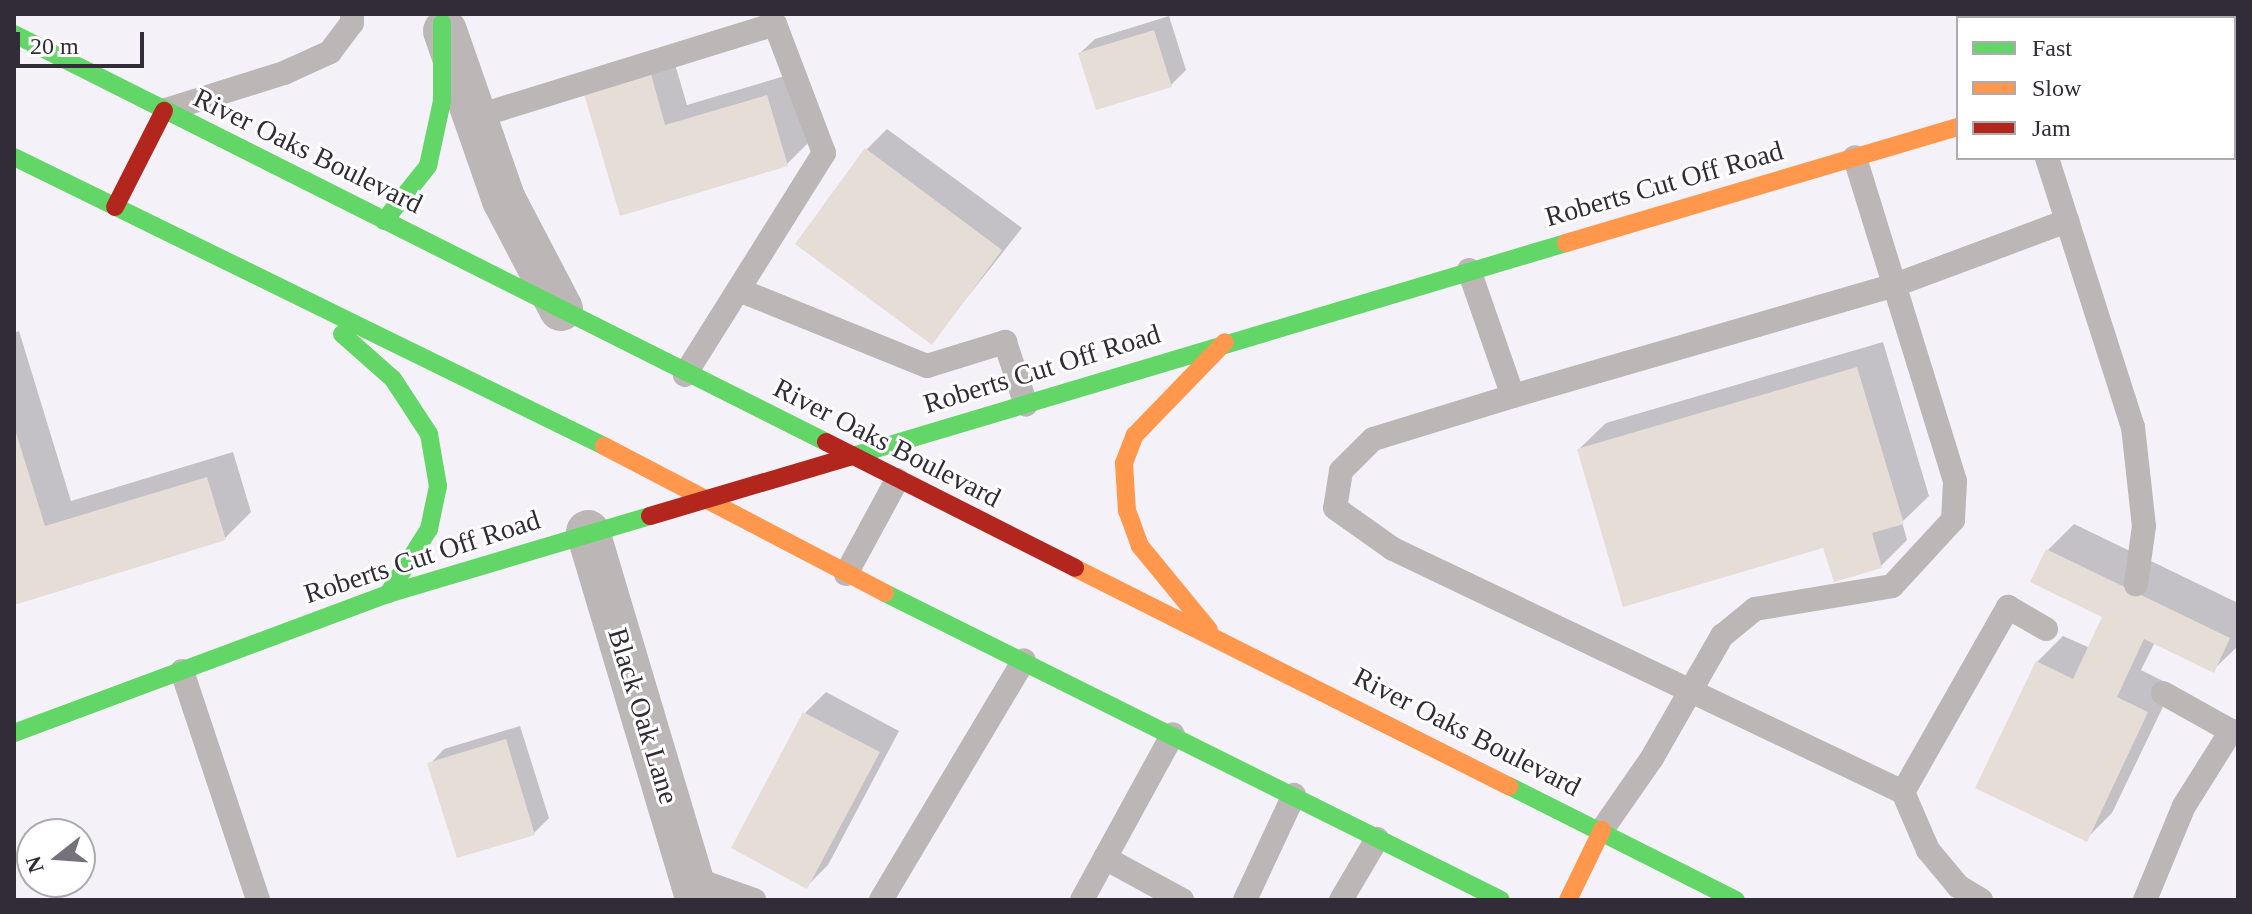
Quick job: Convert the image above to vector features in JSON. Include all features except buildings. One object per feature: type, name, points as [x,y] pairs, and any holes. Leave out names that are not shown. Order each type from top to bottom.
[{"type":"main road","points":[[384,221],[428,166],[442,101],[441,19]]},
{"type":"main road","name":"River Oaks Boulevard","points":[[14,34],[561,309],[685,375],[1602,830],[1736,900]]},
{"type":"main road","points":[[115,207],[164,111]]},
{"type":"main road","name":"Roberts Cut Off Road","points":[[14,733],[388,594],[703,497],[1026,405],[1225,342],[1956,128]]},
{"type":"main road","points":[[14,157],[703,497],[846,574],[1173,734],[1501,900]]},
{"type":"main road","points":[[298,295],[393,379],[429,434],[438,486],[429,529],[388,594]]},
{"type":"main road","points":[[1215,638],[1140,546],[1127,511],[1124,463],[1135,435],[1225,342]]},
{"type":"main road","points":[[1568,900],[1602,830]]},
{"type":"street","points":[[441,19],[504,200],[561,309]]},
{"type":"street","name":"Black Oak Lane","points":[[588,532],[695,889]]},
{"type":"lane","points":[[164,111],[284,73],[330,52],[352,23],[352,14]]},
{"type":"lane","points":[[475,117],[775,24],[824,153],[685,375]]},
{"type":"lane","points":[[1602,830],[1691,691],[1722,636],[1755,609],[1892,586],[1953,520],[1955,481],[1855,157]]},
{"type":"lane","points":[[2048,160],[2133,427],[2144,526],[2136,584]]},
{"type":"lane","points":[[1981,900],[1958,886],[1928,850],[1903,792],[1393,549],[1335,508],[1341,471],[1373,439],[1895,285],[2067,221]]},
{"type":"lane","points":[[1469,270],[1513,396]]},
{"type":"lane","points":[[739,290],[927,366],[1005,342],[1026,405]]},
{"type":"lane","points":[[846,574],[897,480]]},
{"type":"lane","points":[[1903,792],[2008,607],[2046,629]]},
{"type":"lane","points":[[881,900],[1024,660]]},
{"type":"lane","points":[[182,671],[258,900]]},
{"type":"lane","points":[[2145,900],[2184,806],[2231,731],[2163,693]]},
{"type":"lane","points":[[1082,900],[1173,734]]},
{"type":"lane","points":[[1245,900],[1294,795]]},
{"type":"lane","points":[[1341,900],[1377,839]]},
{"type":"lane","points":[[1105,858],[1182,900]]},
{"type":"lane","points":[[695,889],[754,900]]},
{"type":"traffic: fast","points":[[384,221],[428,166],[442,101],[442,23]]},
{"type":"traffic: fast","points":[[14,34],[826,442]]},
{"type":"traffic: fast","points":[[14,157],[604,446]]},
{"type":"traffic: fast","points":[[849,457],[1566,243]]},
{"type":"traffic: fast","points":[[342,334],[393,379],[429,434],[438,486],[429,529],[388,594]]},
{"type":"traffic: fast","points":[[14,733],[388,594],[650,516]]},
{"type":"traffic: fast","points":[[885,593],[1501,900]]},
{"type":"traffic: fast","points":[[1509,786],[1736,900]]},
{"type":"traffic: slow","points":[[1566,243],[1956,128]]},
{"type":"traffic: slow","points":[[1209,630],[1140,546],[1127,511],[1124,463],[1135,435],[1225,342]]},
{"type":"traffic: slow","points":[[604,446],[885,593]]},
{"type":"traffic: slow","points":[[1075,568],[1509,786]]},
{"type":"traffic: slow","points":[[1568,900],[1602,830]]},
{"type":"traffic: jam","points":[[115,207],[164,111]]},
{"type":"traffic: jam","points":[[826,442],[1075,568]]},
{"type":"traffic: jam","points":[[650,516],[849,457]]}]
